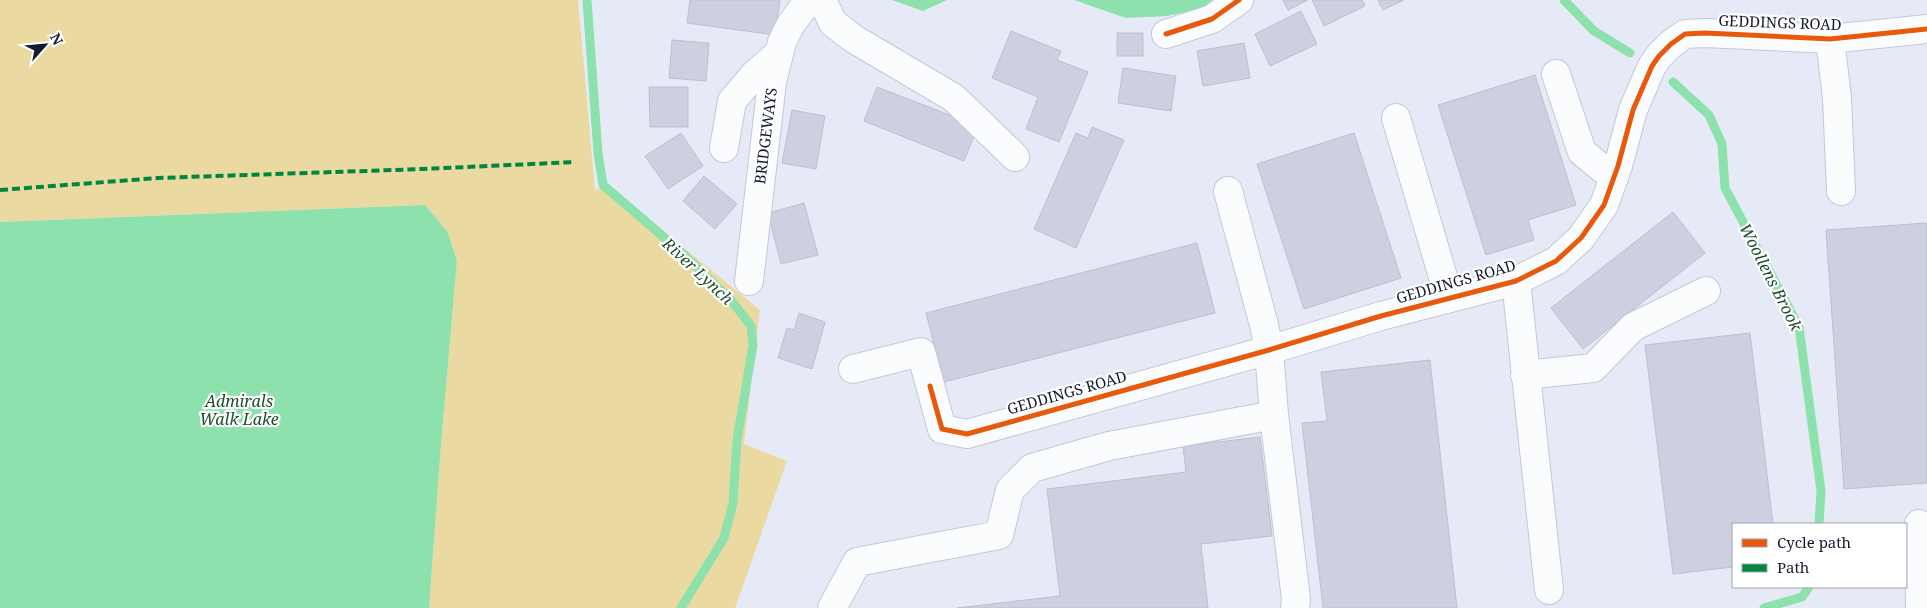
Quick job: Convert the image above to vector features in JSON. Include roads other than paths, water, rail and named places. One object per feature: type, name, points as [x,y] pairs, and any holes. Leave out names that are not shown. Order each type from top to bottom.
[{"type":"street","name":"BRIDGEWAYS","points":[[749,281],[772,82],[778,54],[791,24],[809,0]]},
{"type":"street","points":[[822,0],[833,23],[854,39],[954,98],[1015,157]]},
{"type":"street","points":[[1166,34],[1212,19],[1239,0]]},
{"type":"street","name":"GEDDINGS ROAD","points":[[853,369],[921,352],[942,429],[967,434],[1269,350],[1450,297],[1516,281],[1556,261],[1581,238],[1604,205],[1614,178],[1633,110],[1655,61],[1685,34],[1830,39],[1927,29]]},
{"type":"street","points":[[1830,39],[1837,98],[1841,191]]},
{"type":"street","points":[[724,148],[732,101],[755,74],[778,54]]},
{"type":"street","points":[[1556,74],[1582,152],[1614,178]]},
{"type":"street","points":[[1396,118],[1450,297]]},
{"type":"street","points":[[1228,191],[1269,350],[1274,415],[1296,599],[1295,608]]},
{"type":"street","points":[[1516,281],[1549,590]]},
{"type":"street","points":[[1525,375],[1593,368],[1633,327],[1706,291]]},
{"type":"street","points":[[832,608],[857,562],[999,535],[1010,490],[1032,468],[1109,446],[1274,415]]},
{"type":"street","points":[[1919,524],[1920,608]]},
{"type":"water","points":[[892,0],[947,0],[923,11]]},
{"type":"water","points":[[1074,0],[1212,0],[1201,9],[1167,16],[1126,18]]},
{"type":"water","name":"Admirals Walk Lake","points":[[425,205],[447,231],[457,260],[429,608],[0,608],[0,222]]},
{"type":"waterway","name":"River Lynch","points":[[587,0],[598,153],[603,185],[679,250],[731,300],[751,326],[753,345],[737,440],[733,503],[724,538],[681,608]]},
{"type":"waterway","name":"Woollens Brook","points":[[1564,0],[1594,31],[1630,53]]},
{"type":"waterway","name":"Woollens Brook","points":[[1673,82],[1709,115],[1722,144],[1725,188],[1799,327],[1821,491],[1819,523]]},
{"type":"waterway","name":"Woollens Brook","points":[[1764,608],[1802,597],[1808,588]]}]
